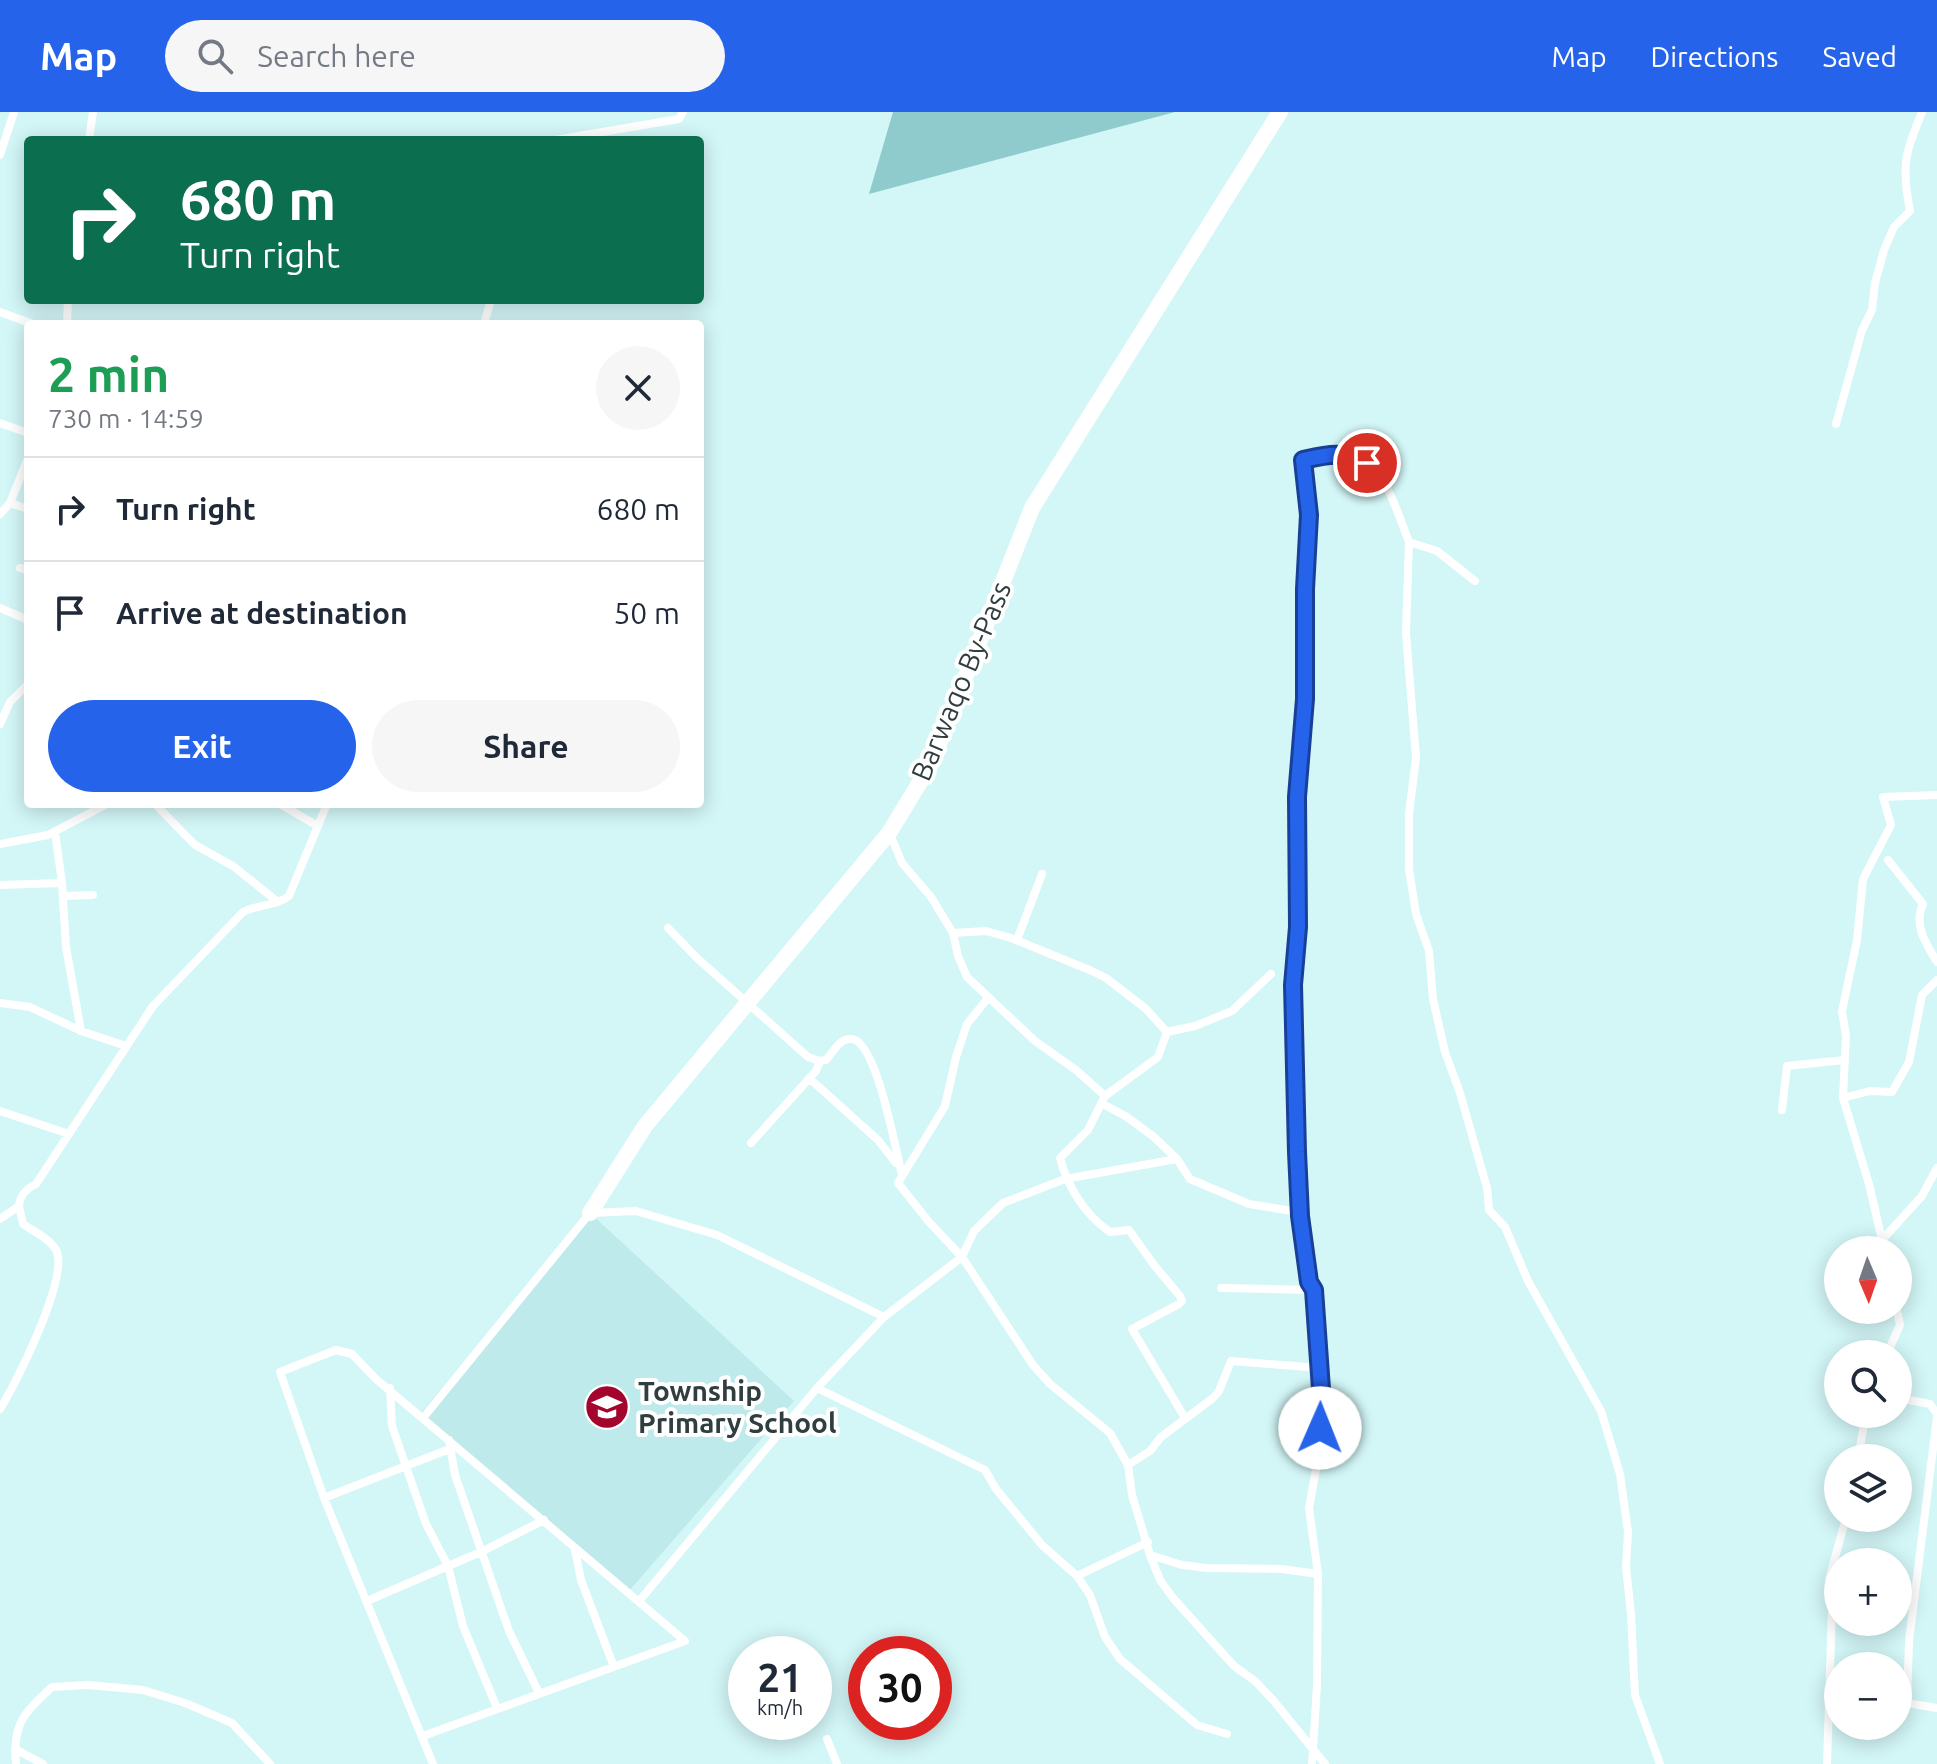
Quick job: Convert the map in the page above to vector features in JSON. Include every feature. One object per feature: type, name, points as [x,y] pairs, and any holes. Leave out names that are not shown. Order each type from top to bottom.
[{"type":"highway","name":"Barwaqo By-Pass","points":[[590,1213],[645,1126],[889,833],[931,764],[1032,508],[1280,112]]},
{"type":"street","points":[[0,155],[14,112]]},
{"type":"street","points":[[90,136],[93,112]]},
{"type":"street","points":[[579,136],[679,119],[683,112]]},
{"type":"street","points":[[1836,424],[1862,330],[1872,310],[1884,250],[1894,227],[1910,211],[1904,184],[1905,156],[1922,112]]},
{"type":"street","points":[[0,312],[24,321]]},
{"type":"street","points":[[0,423],[24,432]]},
{"type":"street","points":[[1312,1764],[1318,1574],[1309,1508],[1319,1453],[1322,1403],[1314,1290],[1309,1282],[1300,1216],[1293,985],[1298,927],[1297,797],[1305,699],[1309,515],[1303,460],[1331,453],[1350,455],[1367,463],[1381,475],[1409,542],[1406,633],[1416,758],[1409,814],[1409,869],[1416,914],[1429,951],[1433,999],[1445,1052],[1487,1188],[1489,1210],[1505,1227],[1528,1281],[1601,1411],[1620,1474],[1628,1532],[1626,1567],[1635,1695],[1660,1764]]},
{"type":"street","points":[[0,514],[10,503],[24,468]]},
{"type":"street","points":[[10,503],[24,508]]},
{"type":"street","points":[[1409,542],[1437,551],[1475,581]]},
{"type":"street","points":[[0,608],[24,618]]},
{"type":"street","points":[[0,724],[10,702],[24,692]]},
{"type":"street","points":[[1881,1236],[1843,1098],[1846,1036],[1842,1011],[1857,940],[1863,879],[1891,825],[1883,797],[1937,795]]},
{"type":"street","points":[[0,844],[55,832],[100,808]]},
{"type":"street","points":[[159,808],[195,845],[233,866],[278,902]]},
{"type":"street","points":[[287,808],[316,825]]},
{"type":"street","points":[[0,1409],[17,1382],[57,1277],[59,1263],[54,1246],[23,1224],[20,1200],[26,1189],[36,1184],[153,1006],[229,925],[249,909],[289,896],[325,808]]},
{"type":"street","points":[[55,832],[66,947],[81,1031]]},
{"type":"street","points":[[889,833],[902,863],[931,897],[953,933],[967,977],[988,998],[1035,1041],[1076,1070],[1104,1100],[1177,1159],[1190,1179],[1249,1204],[1292,1211],[1300,1216]]},
{"type":"street","points":[[1888,860],[1923,904],[1920,911],[1922,937],[1937,962]]},
{"type":"street","points":[[1017,940],[1042,874]]},
{"type":"street","points":[[0,885],[62,883]]},
{"type":"street","points":[[63,896],[93,895]]},
{"type":"street","points":[[668,928],[697,958],[808,1057],[826,1060],[848,1038],[857,1040],[864,1047],[877,1073],[901,1171]]},
{"type":"street","points":[[953,933],[986,931],[1017,940],[1106,978],[1145,1008],[1167,1032]]},
{"type":"street","points":[[1167,1032],[1195,1026],[1232,1011],[1271,974]]},
{"type":"street","points":[[1843,1098],[1870,1091],[1892,1092],[1909,1062],[1922,995],[1937,980]]},
{"type":"street","points":[[988,998],[967,1024],[945,1106],[901,1171],[898,1183],[962,1257],[1033,1365],[1050,1384],[1110,1433],[1128,1465],[1132,1495],[1150,1555],[1160,1580],[1173,1598],[1234,1666],[1255,1681],[1273,1700],[1325,1764]]},
{"type":"street","points":[[0,1003],[30,1007],[81,1031],[126,1046]]},
{"type":"street","points":[[1167,1032],[1158,1057],[1104,1100],[1080,1140],[1060,1158],[1065,1179],[1099,1225],[1110,1232],[1129,1230],[1180,1296],[1182,1301],[1179,1304],[1132,1329],[1185,1418]]},
{"type":"street","points":[[1782,1110],[1787,1066],[1844,1060]]},
{"type":"street","points":[[751,1143],[809,1078],[820,1061]]},
{"type":"street","points":[[809,1078],[878,1140],[901,1171]]},
{"type":"street","points":[[0,1111],[69,1134]]},
{"type":"street","points":[[640,1600],[817,1388],[884,1317],[962,1257],[974,1231],[1003,1203],[1065,1179],[1177,1159]]},
{"type":"street","points":[[1890,1236],[1922,1196],[1937,1168]]},
{"type":"street","points":[[0,1219],[19,1206]]},
{"type":"street","points":[[423,1418],[590,1213],[636,1211],[717,1235],[884,1317]]},
{"type":"street","points":[[1221,1288],[1314,1290]]},
{"type":"street","points":[[423,1736],[685,1641],[376,1379],[352,1354],[336,1350],[280,1372],[324,1498],[433,1764]]},
{"type":"street","points":[[1128,1465],[1150,1451],[1161,1437],[1213,1398],[1231,1361],[1320,1368]]},
{"type":"street","points":[[390,1388],[392,1426],[426,1524],[448,1566],[463,1626],[497,1708]]},
{"type":"street","points":[[817,1388],[985,1470],[996,1489],[1042,1545],[1077,1576],[1090,1595],[1105,1637],[1120,1659],[1197,1725],[1227,1734]]},
{"type":"street","points":[[1912,1401],[1930,1404],[1937,1416],[1909,1641],[1907,1703],[1937,1708]]},
{"type":"street","points":[[324,1498],[451,1443]]},
{"type":"street","points":[[451,1443],[455,1475],[509,1631],[539,1693]]},
{"type":"street","points":[[367,1601],[483,1551],[544,1520]]},
{"type":"street","points":[[1827,1764],[1832,1608],[1829,1579],[1842,1532]]},
{"type":"street","points":[[1077,1576],[1148,1542]]},
{"type":"street","points":[[575,1549],[581,1580],[614,1667]]},
{"type":"street","points":[[1150,1555],[1182,1565],[1207,1568],[1282,1569],[1318,1574]]},
{"type":"street","points":[[16,1764],[18,1725],[32,1706],[52,1687],[88,1685],[143,1690],[232,1723],[270,1764]]},
{"type":"street","points":[[827,1740],[837,1764]]},
{"type":"street","points":[[15,1749],[43,1764]]},
{"type":"shaded area","points":[[893,112],[1175,112],[869,194]]},
{"type":"shaded area","name":"Township Primary School","points":[[590,1213],[794,1401],[629,1591],[421,1413]]},
{"type":"place","name":"Township Primary School","points":[[607,1407]]},
{"type":"route","points":[[1320,1428],[1322,1403],[1314,1290],[1309,1282],[1300,1216],[1293,985],[1298,927],[1297,797],[1305,699],[1309,515],[1303,460],[1331,453],[1350,455],[1367,463]]}]
